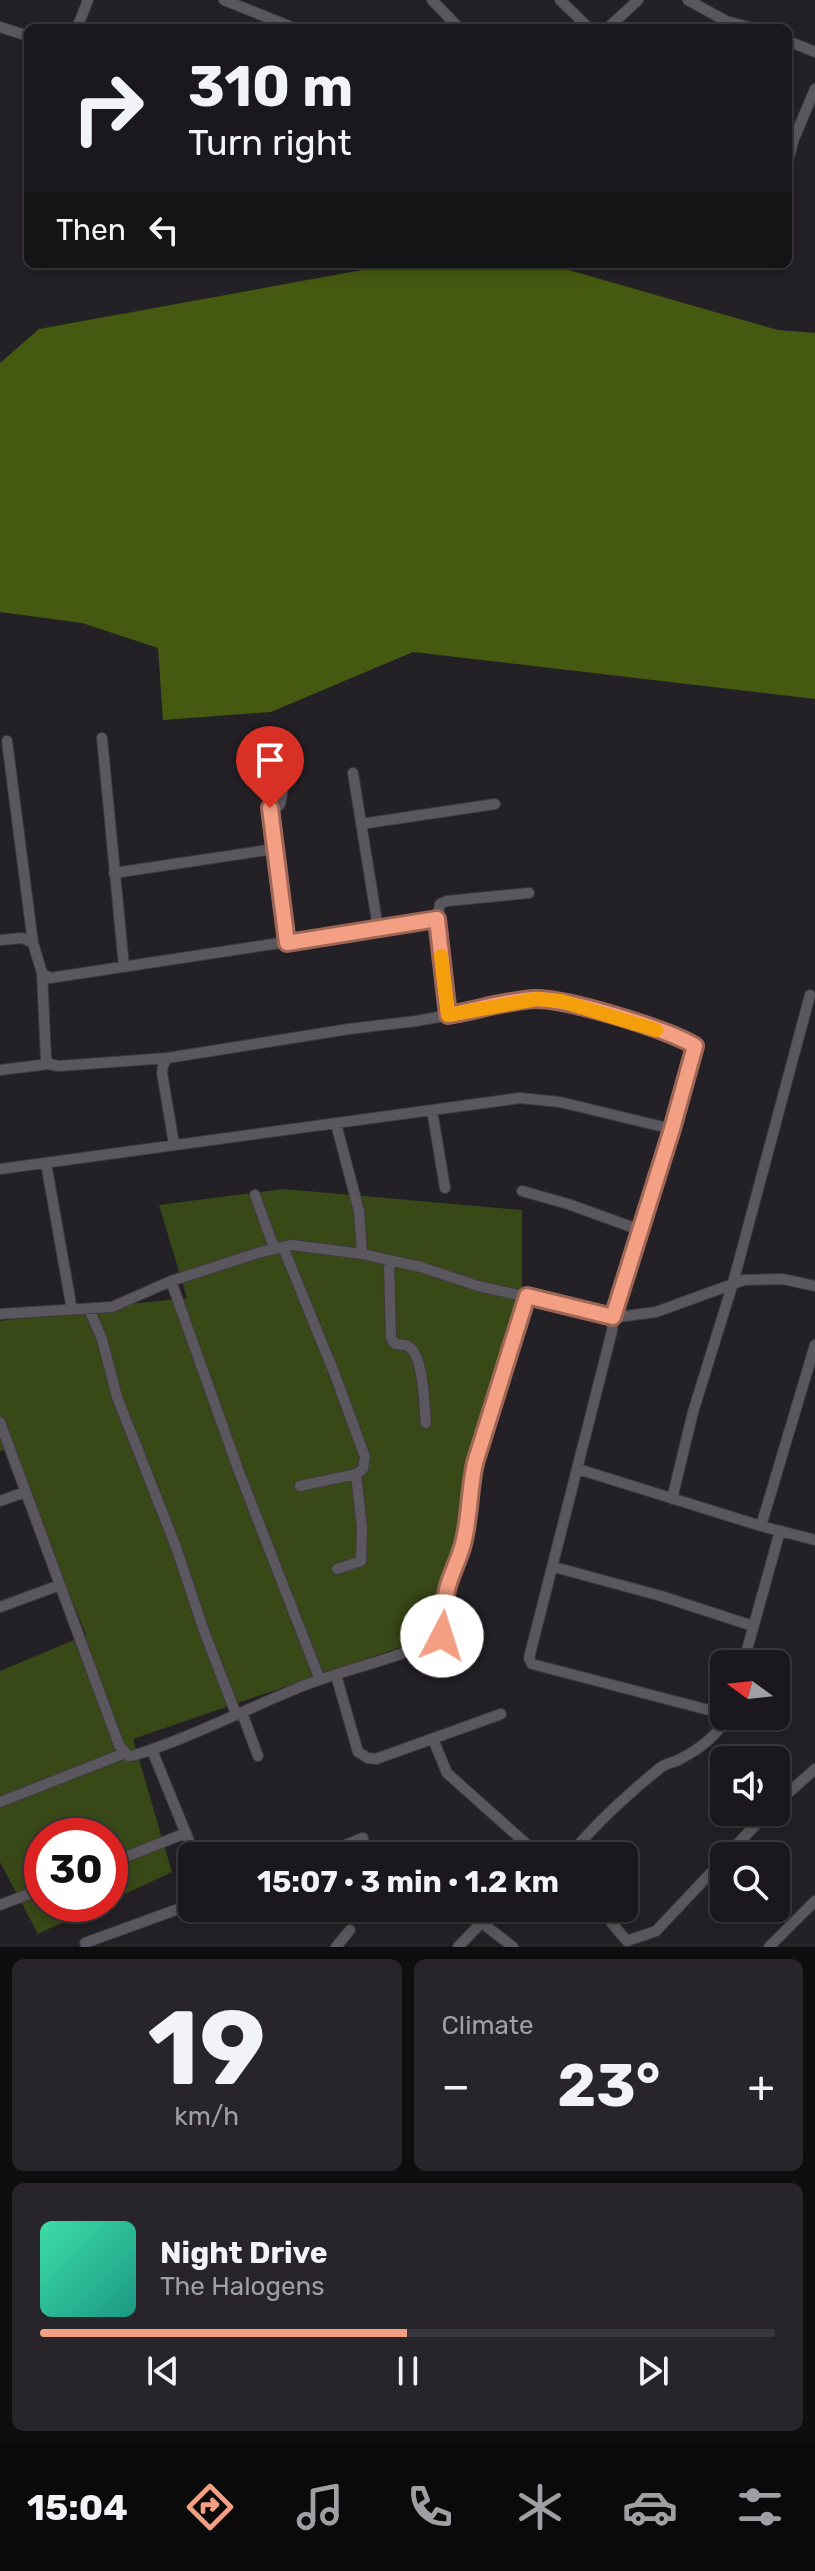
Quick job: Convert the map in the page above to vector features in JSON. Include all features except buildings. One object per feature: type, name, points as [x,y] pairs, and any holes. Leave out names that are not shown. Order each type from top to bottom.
[{"type":"street","points":[[79,24],[88,0]]},
{"type":"street","points":[[224,0],[279,24]]},
{"type":"street","points":[[432,0],[455,24]]},
{"type":"street","points":[[560,0],[585,24]]},
{"type":"street","points":[[612,24],[638,0]]},
{"type":"street","points":[[688,0],[738,24]]},
{"type":"street","points":[[0,27],[24,35]]},
{"type":"street","points":[[792,43],[815,52]]},
{"type":"street","points":[[792,137],[812,107],[815,89]]},
{"type":"street","points":[[102,738],[124,967]]},
{"type":"street","points":[[7,741],[33,943],[42,973],[46,1058],[49,1064]]},
{"type":"street","points":[[285,742],[281,783],[284,792],[280,805],[269,811],[287,943]]},
{"type":"street","points":[[353,773],[378,928]]},
{"type":"street","points":[[361,824],[495,804]]},
{"type":"street","points":[[114,873],[274,849]]},
{"type":"street","points":[[448,1015],[437,919],[440,904],[529,893]]},
{"type":"street","points":[[42,973],[50,978],[437,919]]},
{"type":"street","points":[[0,940],[22,938],[33,943]]},
{"type":"street","points":[[672,1499],[693,1412],[733,1283],[810,995]]},
{"type":"street","points":[[0,1070],[49,1064],[59,1066],[167,1058],[537,999],[561,1001],[632,1021],[692,1043],[695,1049],[672,1129],[613,1317],[530,1661],[710,1711]]},
{"type":"street","points":[[167,1058],[162,1073],[174,1144]]},
{"type":"street","points":[[0,1169],[520,1098],[560,1102],[672,1129]]},
{"type":"street","points":[[432,1110],[445,1188]]},
{"type":"street","points":[[336,1124],[359,1211],[362,1254]]},
{"type":"street","points":[[46,1163],[72,1310]]},
{"type":"street","points":[[522,1191],[640,1230]]},
{"type":"street","points":[[255,1195],[335,1375],[365,1457],[363,1469],[356,1474],[300,1486]]},
{"type":"street","points":[[0,1314],[112,1307],[171,1281],[279,1248],[306,1245],[421,1267],[478,1286],[613,1317],[656,1312],[733,1283],[761,1278],[815,1286]]},
{"type":"street","points":[[389,1261],[391,1338],[395,1344],[408,1346],[415,1354],[422,1379],[426,1423]]},
{"type":"street","points":[[171,1281],[238,1469],[320,1680]]},
{"type":"street","points":[[0,1802],[125,1753],[135,1755],[152,1750],[320,1680],[376,1663],[442,1636],[448,1586],[466,1533],[469,1489],[475,1463],[527,1296]]},
{"type":"street","points":[[89,1309],[102,1339],[117,1397],[176,1547],[204,1631],[258,1756]]},
{"type":"street","points":[[761,1526],[815,1345]]},
{"type":"street","points":[[0,1422],[105,1710],[125,1753]]},
{"type":"street","points":[[578,1469],[815,1540]]},
{"type":"street","points":[[337,1569],[361,1561],[362,1528],[356,1474]]},
{"type":"street","points":[[0,1501],[25,1492]]},
{"type":"street","points":[[747,1650],[780,1531]]},
{"type":"street","points":[[554,1567],[661,1596],[753,1626]]},
{"type":"street","points":[[0,1607],[60,1585]]},
{"type":"street","points":[[336,1675],[358,1752],[362,1756],[376,1759],[501,1714]]},
{"type":"street","points":[[581,1842],[662,1765],[680,1760],[720,1730]]},
{"type":"street","points":[[433,1739],[447,1773],[524,1842]]},
{"type":"street","points":[[152,1750],[190,1842]]},
{"type":"street","points":[[790,1791],[815,1769]]},
{"type":"street","points":[[739,1842],[755,1826]]},
{"type":"street","points":[[128,1856],[186,1833]]},
{"type":"street","points":[[353,1842],[363,1838]]},
{"type":"street","points":[[608,1922],[622,1944],[656,1931],[710,1873]]},
{"type":"street","points":[[0,1905],[24,1896]]},
{"type":"street","points":[[769,1947],[815,1901]]},
{"type":"street","points":[[85,1943],[178,1909]]},
{"type":"street","points":[[458,1947],[481,1923],[513,1947]]},
{"type":"street","points":[[336,1947],[350,1930]]},
{"type":"green space","points":[[373,268],[562,268],[778,330],[815,333],[815,699],[413,652],[271,712],[163,720],[158,648],[82,623],[0,612],[0,363],[39,329]]},
{"type":"green space","points":[[284,1189],[522,1210],[522,1289],[450,1623],[398,1648],[133,1739],[172,1872],[128,1893],[128,1818],[24,1818],[24,1907],[0,1862],[0,1671],[86,1635],[11,1448],[0,1451],[0,1321],[187,1298],[159,1205]]},
{"type":"green space","points":[[32,1922],[64,1922],[38,1934]]},
{"type":"slow traffic","points":[[441,956],[448,1015],[537,999],[561,1001],[656,1030]]},
{"type":"route","points":[[270,808],[287,943],[437,919],[448,1015],[537,999],[561,1001],[632,1021],[695,1046],[613,1317],[527,1296],[475,1463],[469,1489],[469,1517],[448,1586],[442,1636]]}]
